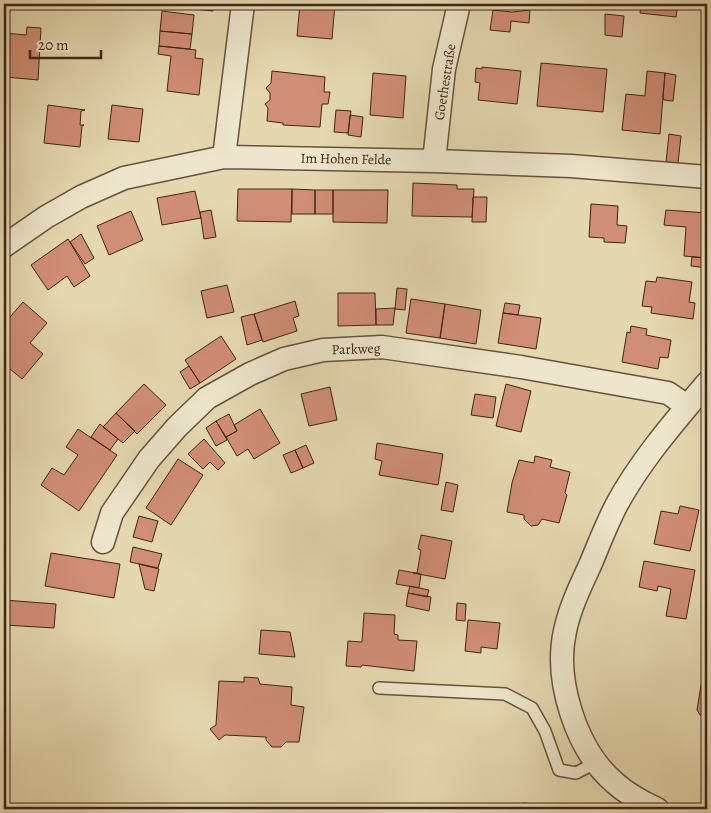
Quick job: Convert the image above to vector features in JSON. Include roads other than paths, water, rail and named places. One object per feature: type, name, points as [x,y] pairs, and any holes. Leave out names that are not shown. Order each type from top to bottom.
[{"type":"street","points":[[224,157],[243,4]]},
{"type":"street","name":"Goethestraße","points":[[434,161],[444,69],[459,4]]},
{"type":"street","name":"Im Hohen Felde","points":[[4,246],[46,217],[80,197],[124,178],[224,157],[571,166],[707,178]]},
{"type":"street","name":"Parkweg","points":[[103,542],[112,513],[148,459],[207,398],[250,374],[284,360],[323,350],[382,347],[503,364],[668,393],[687,406]]},
{"type":"street","points":[[656,809],[614,782],[597,762],[579,733],[566,695],[562,658],[565,631],[576,595],[617,505],[666,432],[707,383]]},
{"type":"lane","points":[[378,688],[505,694],[532,708],[545,731],[559,770],[576,773],[597,762]]}]
